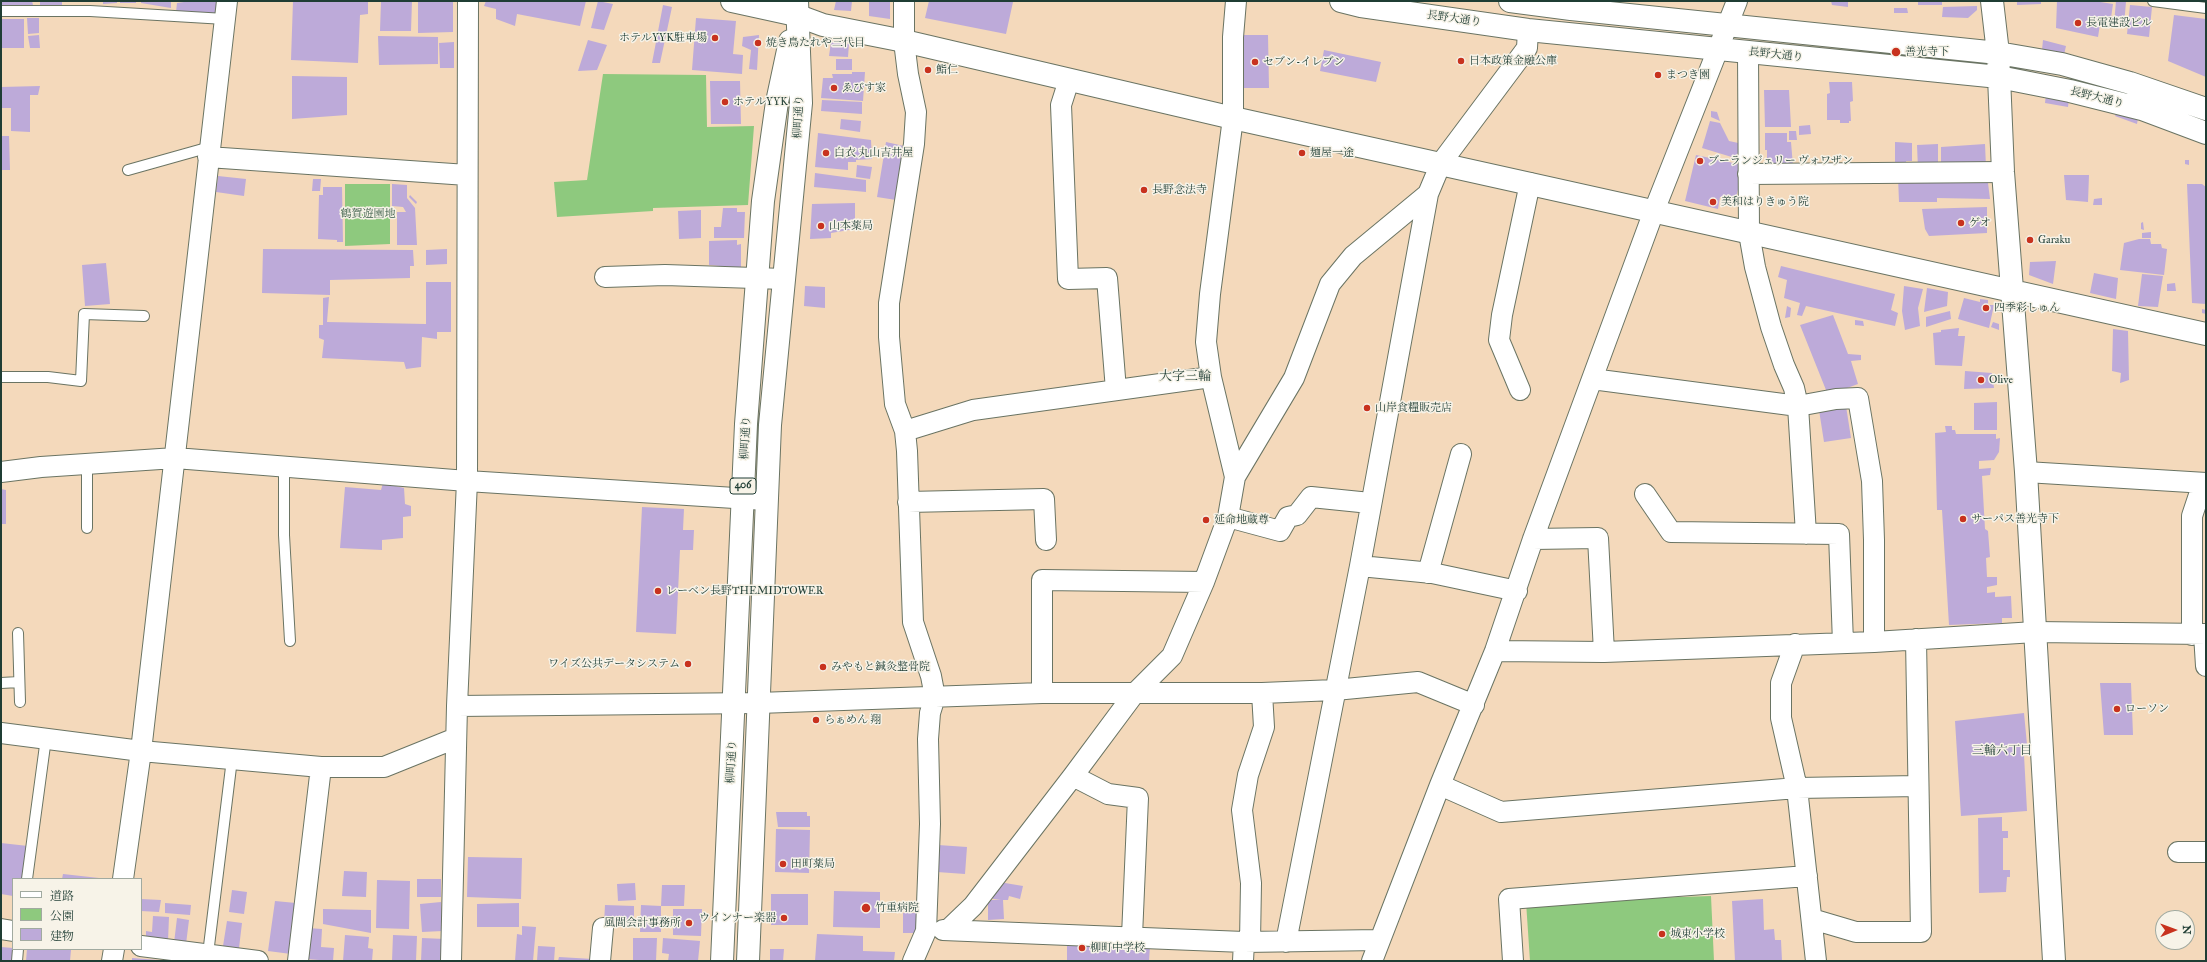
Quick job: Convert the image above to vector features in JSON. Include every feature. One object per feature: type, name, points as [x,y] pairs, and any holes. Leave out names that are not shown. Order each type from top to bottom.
[{"type":"main road","points":[[732,1],[797,8],[823,25],[904,41],[1233,118],[2206,334]]},
{"type":"main road","name":"長野大通り","points":[[1341,1],[1361,6],[1528,30],[1999,78],[2070,91],[2142,110],[2206,133]]},
{"type":"main road","name":"長野大通り","points":[[1510,1],[1572,5],[1728,25],[1998,53],[2070,66],[2130,83],[2206,109]]},
{"type":"main road","points":[[1992,1],[1998,53],[2003,172],[2026,472],[2054,961]]},
{"type":"main road","name":"柳町通り","points":[[722,961],[746,424],[763,201],[777,102],[797,8]]},
{"type":"main road","name":"柳町通り","points":[[748,961],[770,425],[801,103],[797,8]]},
{"type":"street","points":[[451,961],[457,706],[467,481],[468,1]]},
{"type":"street","points":[[904,1],[904,41],[908,74],[916,112],[914,144],[889,303],[889,337],[895,404],[905,431],[913,622],[929,669],[935,697],[930,713],[928,738],[930,824],[926,932],[913,961]]},
{"type":"street","points":[[1235,477],[1211,377],[1206,342],[1210,294],[1233,118],[1233,37],[1236,1]]},
{"type":"street","points":[[1372,961],[1440,785],[1495,651],[1533,539],[1654,211],[1737,1]]},
{"type":"street","points":[[123,878],[141,751],[226,10]]},
{"type":"street","points":[[1286,942],[1360,566],[1370,502],[1428,194],[1441,163],[1527,48],[1528,30]]},
{"type":"street","points":[[1748,52],[1749,233],[1755,268],[1771,327],[1784,365],[1794,388],[1798,406],[1806,534]]},
{"type":"street","points":[[1069,80],[1061,105],[1068,279],[1107,278],[1116,390]]},
{"type":"street","points":[[209,152],[467,175]]},
{"type":"street","points":[[1748,174],[2003,172]]},
{"type":"street","points":[[1520,390],[1499,340],[1502,315],[1530,183]]},
{"type":"street","points":[[949,929],[966,915],[1134,694],[1172,656],[1204,582],[1228,518],[1235,477],[1294,378],[1330,284],[1353,256],[1428,194]]},
{"type":"street","points":[[605,277],[665,275],[784,279]]},
{"type":"street","points":[[905,431],[973,410],[1211,377]]},
{"type":"street","points":[[1592,379],[1798,406],[1836,399],[1858,398],[1872,481],[1874,540],[1874,642]]},
{"type":"street","points":[[1428,573],[1461,454]]},
{"type":"street","points":[[1,472],[87,463],[175,458],[467,481],[766,500]]},
{"type":"street","points":[[2026,472],[2205,483],[2192,516],[2201,634],[2206,666]]},
{"type":"street","points":[[1645,494],[1670,532],[1839,534],[1843,643]]},
{"type":"street","points":[[1228,518],[1280,531],[1288,517],[1297,515],[1311,497],[1370,502]]},
{"type":"street","points":[[908,502],[1044,499],[1046,540]]},
{"type":"street","points":[[1533,539],[1598,538],[1604,652]]},
{"type":"street","points":[[1360,566],[1428,573],[1516,591]]},
{"type":"street","points":[[1042,693],[1042,580],[1204,582]]},
{"type":"street","points":[[1495,651],[1604,652],[1874,642],[2035,632],[2201,634]]},
{"type":"street","points":[[1812,919],[1856,932],[1921,932],[1916,639]]},
{"type":"street","points":[[1795,644],[1781,683],[1781,718],[1797,788],[1816,961]]},
{"type":"street","points":[[457,706],[758,703],[1042,693],[1262,693],[1335,690],[1418,682],[1474,705]]},
{"type":"street","points":[[1246,948],[1251,883],[1242,810],[1248,775],[1264,727],[1262,693]]},
{"type":"street","points":[[1,733],[141,751],[321,767],[384,766],[456,738]]},
{"type":"street","points":[[298,961],[321,767]]},
{"type":"street","points":[[1073,776],[1108,794],[1138,798],[1132,936]]},
{"type":"street","points":[[1440,785],[1501,812],[1797,788],[1918,786]]},
{"type":"street","points":[[2178,852],[2206,852]]},
{"type":"street","points":[[1513,961],[1509,899],[1807,876]]},
{"type":"street","points":[[600,961],[603,928]]},
{"type":"street","points":[[1,929],[12,931]]},
{"type":"street","points":[[926,932],[949,929],[1132,936],[1246,948],[1286,942],[1379,940]]},
{"type":"street","points":[[142,946],[258,961]]},
{"type":"street","points":[[112,961],[114,950]]},
{"type":"lane","points":[[2153,1],[2206,8]]},
{"type":"lane","points":[[1,11],[226,10]]},
{"type":"lane","points":[[128,170],[209,152]]},
{"type":"lane","points":[[1,377],[48,377],[82,381],[84,314],[144,316]]},
{"type":"lane","points":[[87,463],[87,528]]},
{"type":"lane","points":[[284,467],[284,543],[290,641]]},
{"type":"lane","points":[[18,633],[20,702]]},
{"type":"lane","points":[[1,683],[19,682]]},
{"type":"lane","points":[[27,878],[46,738]]},
{"type":"lane","points":[[208,954],[232,760]]},
{"type":"lane","points":[[17,961],[18,950]]},
{"type":"green space","points":[[603,74],[706,75],[707,127],[754,126],[748,205],[653,208],[653,211],[557,217],[554,182],[587,180]]},
{"type":"green space","name":"鶴賀遊園地","points":[[345,184],[390,184],[390,244],[345,246]]},
{"type":"green space","points":[[1711,896],[1714,961],[1530,961],[1526,902]]},
{"type":"building","points":[[1,1],[32,1],[33,5],[1,6]]},
{"type":"building","points":[[40,1],[62,1],[62,6],[40,7]]},
{"type":"building","points":[[103,1],[117,1],[117,3],[103,4]]},
{"type":"building","points":[[120,1],[136,1],[136,3],[120,3]]},
{"type":"building","points":[[141,1],[171,1],[171,8],[141,3]]},
{"type":"building","points":[[191,1],[220,1],[219,16],[176,12],[177,3]]},
{"type":"building","points":[[293,1],[368,1],[368,14],[360,15],[358,63],[291,60]]},
{"type":"building","points":[[381,1],[412,1],[411,31],[380,31]]},
{"type":"building","points":[[418,1],[453,1],[453,32],[418,33]]},
{"type":"building","points":[[486,1],[586,1],[580,26],[517,14],[515,26],[496,19],[496,9],[484,6]]},
{"type":"building","points":[[598,1],[613,4],[604,30],[591,28]]},
{"type":"building","points":[[836,1],[852,1],[851,11],[834,10]]},
{"type":"building","points":[[869,1],[890,1],[890,19],[869,16]]},
{"type":"building","points":[[929,1],[1013,2],[1006,34],[925,18]]},
{"type":"building","points":[[1831,1],[1848,1],[1848,7],[1832,5]]},
{"type":"building","points":[[1918,1],[1942,1],[1942,5],[1918,5]]},
{"type":"building","points":[[2017,1],[2041,1],[2041,4],[2017,5]]},
{"type":"building","name":"長電建設ビル","points":[[2057,1],[2094,1],[2113,4],[2111,18],[2101,18],[2098,37],[2056,28]]},
{"type":"building","points":[[2116,1],[2126,2],[2124,25],[2114,24]]},
{"type":"building","points":[[663,5],[672,7],[660,63],[652,63]]},
{"type":"building","points":[[2130,5],[2152,7],[2149,37],[2127,34]]},
{"type":"building","points":[[1977,6],[1977,10],[1968,18],[1942,17],[1943,7]]},
{"type":"building","points":[[1894,8],[1907,8],[1908,13],[1894,13]]},
{"type":"building","points":[[2174,15],[2206,19],[2206,77],[2168,61]]},
{"type":"building","points":[[27,18],[39,18],[39,33],[28,34]]},
{"type":"building","name":"ホテルYYK駐車場","points":[[696,18],[736,21],[733,54],[743,55],[742,74],[692,70]]},
{"type":"building","points":[[1,19],[24,19],[24,48],[1,48]]},
{"type":"building","points":[[39,35],[40,48],[30,48],[28,36]]},
{"type":"building","points":[[759,35],[757,70],[749,69],[751,50],[742,46],[743,37]]},
{"type":"building","name":"セブン-イレブン","points":[[1242,35],[1268,35],[1269,88],[1242,88]]},
{"type":"building","points":[[378,36],[438,37],[438,64],[379,65]]},
{"type":"building","points":[[588,40],[607,45],[597,70],[578,71]]},
{"type":"building","points":[[2043,40],[2066,46],[2064,55],[2042,50]]},
{"type":"building","points":[[454,42],[454,68],[440,68],[439,43]]},
{"type":"building","points":[[831,42],[849,44],[848,57],[829,56]]},
{"type":"building","points":[[1324,50],[1381,62],[1376,82],[1320,71]]},
{"type":"building","points":[[836,59],[852,59],[852,70],[836,70]]},
{"type":"building","points":[[852,72],[865,72],[863,101],[821,98],[823,78],[833,78],[832,74],[852,74]]},
{"type":"building","points":[[292,76],[347,77],[347,115],[292,119]]},
{"type":"building","name":"ホテルYYK","points":[[710,81],[740,81],[741,124],[711,124]]},
{"type":"building","points":[[1829,82],[1852,82],[1853,101],[1850,102],[1851,121],[1849,121],[1849,123],[1840,123],[1840,120],[1827,120],[1827,94],[1830,93]]},
{"type":"building","points":[[40,86],[38,95],[30,95],[30,132],[11,131],[11,108],[1,108],[1,87]]},
{"type":"building","points":[[1764,90],[1789,90],[1791,127],[1765,127]]},
{"type":"building","points":[[2046,94],[2069,99],[2068,107],[2045,103]]},
{"type":"building","points":[[822,100],[862,102],[862,114],[821,111]]},
{"type":"building","points":[[1711,111],[1717,112],[1720,121],[1711,117]]},
{"type":"building","points":[[2117,112],[2138,118],[2137,124],[2115,116]]},
{"type":"building","points":[[841,119],[861,121],[860,132],[840,129]]},
{"type":"building","points":[[1710,121],[1720,123],[1729,141],[1743,144],[1735,158],[1702,148]]},
{"type":"building","points":[[1810,125],[1811,134],[1799,135],[1799,126]]},
{"type":"building","points":[[1789,131],[1796,131],[1797,140],[1789,140]]},
{"type":"building","points":[[818,133],[871,140],[872,159],[848,162],[848,170],[815,167]]},
{"type":"building","points":[[1765,133],[1787,133],[1787,142],[1791,142],[1793,166],[1767,167]]},
{"type":"building","points":[[1,136],[9,136],[10,170],[1,170]]},
{"type":"building","points":[[886,142],[904,146],[896,200],[877,197]]},
{"type":"building","points":[[1895,142],[1912,143],[1912,161],[1906,161],[1907,167],[1895,168]]},
{"type":"building","points":[[1938,144],[1938,169],[1918,169],[1917,145]]},
{"type":"building","points":[[1985,144],[1986,167],[1941,167],[1941,147]]},
{"type":"building","points":[[1696,155],[1738,164],[1738,174],[1741,175],[1736,199],[1720,197],[1718,209],[1685,201]]},
{"type":"building","points":[[2185,160],[2189,160],[2189,165],[2185,164]]},
{"type":"building","points":[[857,165],[872,167],[870,179],[856,177]]},
{"type":"building","points":[[815,173],[866,180],[866,192],[814,187]]},
{"type":"building","points":[[2064,175],[2089,175],[2088,202],[2066,200]]},
{"type":"building","points":[[218,176],[246,179],[244,196],[216,192]]},
{"type":"building","points":[[1898,177],[1992,177],[1992,182],[1988,183],[1990,199],[1937,198],[1937,202],[1899,202]]},
{"type":"building","points":[[313,179],[321,179],[320,191],[312,191]]},
{"type":"building","points":[[392,184],[407,185],[407,198],[415,208],[417,245],[397,245],[397,212],[406,212],[403,207],[392,206]]},
{"type":"building","points":[[2187,184],[2202,184],[2206,187],[2206,304],[2192,303]]},
{"type":"building","points":[[323,187],[342,187],[343,242],[337,242],[337,240],[318,239],[319,195],[323,195]]},
{"type":"building","points":[[410,195],[417,202],[416,204],[409,197]]},
{"type":"building","points":[[2102,198],[2102,205],[2093,205],[2094,199]]},
{"type":"building","points":[[855,203],[855,229],[831,233],[831,238],[810,239],[812,204]]},
{"type":"building","points":[[1987,207],[1987,233],[1929,236],[1925,229],[1922,209]]},
{"type":"building","points":[[723,208],[737,208],[737,212],[745,212],[744,238],[714,238],[714,227],[721,227]]},
{"type":"building","points":[[701,210],[701,238],[679,239],[678,211]]},
{"type":"building","points":[[2143,222],[2144,230],[2141,229],[2141,223]]},
{"type":"building","points":[[2151,232],[2151,238],[2142,238],[2142,233]]},
{"type":"building","points":[[2139,239],[2150,239],[2151,244],[2161,244],[2162,248],[2167,249],[2164,275],[2120,270],[2124,243]]},
{"type":"building","points":[[737,240],[737,245],[741,244],[741,268],[709,265],[709,241]]},
{"type":"building","points":[[263,249],[413,250],[414,266],[410,266],[410,278],[330,280],[330,295],[262,293]]},
{"type":"building","points":[[447,249],[447,264],[426,265],[426,250]]},
{"type":"building","points":[[2056,261],[2053,284],[2029,275],[2030,262]]},
{"type":"building","points":[[106,263],[110,304],[85,306],[82,265]]},
{"type":"building","points":[[1781,266],[1895,294],[1891,310],[1898,313],[1895,326],[1806,306],[1802,316],[1797,315],[1800,303],[1784,298],[1787,280],[1778,277]]},
{"type":"building","points":[[2094,273],[2118,278],[2116,299],[2090,293]]},
{"type":"building","points":[[2142,274],[2163,276],[2158,307],[2138,306]]},
{"type":"building","points":[[426,282],[451,282],[451,332],[437,332],[437,339],[422,337],[421,367],[406,369],[404,362],[322,358],[324,340],[319,338],[319,325],[323,325],[323,298],[329,297],[327,322],[426,324]]},
{"type":"building","points":[[2175,283],[2176,291],[2167,291],[2167,284]]},
{"type":"building","points":[[805,286],[825,287],[825,308],[804,306]]},
{"type":"building","points":[[1904,286],[1923,289],[1918,308],[1920,326],[1905,330],[1902,311]]},
{"type":"building","points":[[1927,288],[1948,292],[1947,306],[1924,312]]},
{"type":"building","points":[[1964,298],[1980,302],[1980,299],[1988,300],[1988,305],[1994,305],[1989,328],[1958,319]]},
{"type":"building","points":[[1787,306],[1791,308],[1790,317],[1785,318]]},
{"type":"building","points":[[2202,309],[2206,310],[2206,314],[2202,313]]},
{"type":"building","points":[[1950,311],[1951,319],[1926,327],[1926,317]]},
{"type":"building","points":[[1833,315],[1848,354],[1861,355],[1861,360],[1851,361],[1858,384],[1828,395],[1800,325]]},
{"type":"building","points":[[1855,320],[1863,321],[1864,326],[1855,325]]},
{"type":"building","points":[[1993,322],[1999,324],[1999,330],[1991,327]]},
{"type":"building","points":[[1959,328],[1958,336],[1965,336],[1962,366],[1935,365],[1933,333],[1941,332],[1941,330]]},
{"type":"building","points":[[2113,329],[2128,331],[2129,380],[2120,383],[2121,373],[2112,371]]},
{"type":"building","points":[[1965,371],[1992,373],[1994,388],[1964,389]]},
{"type":"building","points":[[1997,402],[1997,430],[1974,430],[1974,403]]},
{"type":"building","points":[[1846,406],[1851,438],[1824,442],[1819,410]]},
{"type":"building","name":"サーパス善光寺下","points":[[1945,426],[1952,426],[1952,430],[1955,430],[1956,434],[1996,434],[1996,439],[2000,438],[1999,452],[1994,460],[1979,461],[1979,469],[1991,468],[1990,475],[1982,476],[1985,529],[1988,531],[1990,557],[1986,558],[1987,577],[1997,577],[1997,585],[1987,587],[1987,593],[1995,592],[1995,597],[2011,596],[2012,618],[2002,618],[2002,623],[1949,625],[1942,510],[1937,510],[1935,433],[1946,432]]},
{"type":"building","points":[[383,483],[404,488],[405,504],[411,506],[411,516],[403,517],[403,538],[382,540],[382,550],[340,548],[345,487],[381,490]]},
{"type":"building","points":[[1,489],[6,490],[6,524],[1,524]]},
{"type":"building","name":"レーベン長野THEMIDTOWER","points":[[642,507],[684,509],[683,530],[694,530],[693,550],[680,550],[676,634],[636,632]]},
{"type":"building","name":"ローソン","points":[[2100,683],[2131,683],[2133,735],[2104,735]]},
{"type":"building","points":[[2024,713],[2028,755],[2024,755],[2027,811],[1961,816],[1955,721]]},
{"type":"building","points":[[776,812],[807,812],[807,816],[810,816],[810,827],[778,827]]},
{"type":"building","points":[[2002,817],[2002,831],[2008,831],[2008,838],[2003,838],[2003,870],[2010,870],[2010,877],[2007,877],[2006,892],[1979,893],[1978,818]]},
{"type":"building","points":[[776,829],[810,830],[809,873],[775,872]]},
{"type":"building","points":[[1,843],[28,846],[25,878],[12,878],[12,896],[1,894]]},
{"type":"building","points":[[938,845],[967,847],[965,874],[937,872]]},
{"type":"building","points":[[468,857],[522,858],[521,899],[467,897]]},
{"type":"building","points":[[344,871],[367,872],[366,897],[342,896]]},
{"type":"building","points":[[63,874],[99,878],[62,878]]},
{"type":"building","points":[[417,879],[441,879],[441,897],[417,897]]},
{"type":"building","points":[[377,880],[410,881],[409,929],[376,928]]},
{"type":"building","points":[[999,882],[1023,886],[1020,899],[1009,896],[1008,900],[1003,900],[1004,919],[988,920],[988,900],[1001,900],[993,899],[993,892],[998,891]]},
{"type":"building","points":[[635,883],[636,900],[618,901],[617,884]]},
{"type":"building","points":[[662,885],[685,885],[684,906],[661,906]]},
{"type":"building","points":[[232,890],[247,892],[244,914],[229,912]]},
{"type":"building","points":[[834,891],[880,892],[880,928],[833,927]]},
{"type":"building","points":[[771,894],[808,894],[808,925],[771,925]]},
{"type":"building","points":[[142,899],[161,900],[159,912],[142,911]]},
{"type":"building","points":[[1763,899],[1764,930],[1774,929],[1775,940],[1781,940],[1782,961],[1735,961],[1732,901]]},
{"type":"building","points":[[275,901],[296,903],[291,954],[268,951]]},
{"type":"building","points":[[441,902],[443,931],[422,932],[420,904]]},
{"type":"building","points":[[165,903],[191,905],[190,915],[165,913]]},
{"type":"building","points":[[519,903],[519,927],[477,927],[477,904]]},
{"type":"building","points":[[605,905],[634,906],[634,925],[604,924]]},
{"type":"building","points":[[641,905],[661,906],[661,932],[640,932]]},
{"type":"building","points":[[323,909],[371,910],[371,933],[323,924]]},
{"type":"building","points":[[673,909],[702,909],[701,936],[673,935]]},
{"type":"building","points":[[903,913],[916,913],[916,933],[903,933]]},
{"type":"building","points":[[153,916],[169,917],[168,941],[146,939],[146,931],[152,932]]},
{"type":"building","points":[[177,918],[189,920],[186,944],[174,943]]},
{"type":"building","points":[[227,921],[242,923],[239,948],[223,946]]},
{"type":"building","points":[[522,926],[536,927],[533,961],[515,961],[517,934],[522,935]]},
{"type":"building","points":[[308,928],[322,929],[321,947],[334,948],[333,961],[305,959]]},
{"type":"building","points":[[817,934],[863,936],[863,951],[895,952],[894,961],[815,961]]},
{"type":"building","points":[[345,935],[369,937],[368,948],[373,949],[372,961],[343,961]]},
{"type":"building","points":[[393,935],[417,936],[416,961],[392,961]]},
{"type":"building","points":[[422,938],[445,939],[444,961],[421,961]]},
{"type":"building","points":[[633,938],[657,938],[656,961],[633,961]]},
{"type":"building","points":[[663,938],[700,941],[698,961],[668,961],[669,954],[662,953]]},
{"type":"building","points":[[1067,944],[1150,946],[1149,961],[1067,961]]},
{"type":"building","points":[[538,946],[555,947],[554,961],[537,961]]},
{"type":"building","points":[[1,947],[12,948],[14,961],[1,961]]},
{"type":"building","points":[[770,949],[784,949],[783,961],[770,961]]},
{"type":"building","points":[[27,950],[71,950],[70,961],[26,961]]},
{"type":"building","points":[[559,957],[593,959],[593,961],[558,961]]},
{"type":"building","points":[[132,958],[158,960],[158,961],[132,961]]},
{"type":"place","name":"長電建設ビル","points":[[2078,23]]},
{"type":"place","name":"ホテルYYK駐車場","points":[[715,38]]},
{"type":"place","name":"焼き鳥たれや三代目","points":[[758,43]]},
{"type":"place","name":"善光寺下","points":[[1896,52]]},
{"type":"place","name":"日本政策金融公庫","points":[[1461,61]]},
{"type":"place","name":"セブン-イレブン","points":[[1255,62]]},
{"type":"place","name":"鮨仁","points":[[928,70]]},
{"type":"place","name":"まつき園","points":[[1658,75]]},
{"type":"place","name":"ゑびす家","points":[[834,88]]},
{"type":"place","name":"ホテルYYK","points":[[725,102]]},
{"type":"place","name":"白衣 丸山吉井屋","points":[[826,153]]},
{"type":"place","name":"麺屋一途","points":[[1302,153]]},
{"type":"place","name":"ブーランジェリー ヴォワザン","points":[[1700,161]]},
{"type":"place","name":"長野念法寺","points":[[1144,190]]},
{"type":"place","name":"美和はりきゅう院","points":[[1713,202]]},
{"type":"place","name":"ゲオ","points":[[1961,223]]},
{"type":"place","name":"山本薬局","points":[[821,226]]},
{"type":"place","name":"Garaku","points":[[2030,240]]},
{"type":"place","name":"四季彩しゅん","points":[[1986,308]]},
{"type":"place","name":"Olive","points":[[1981,380]]},
{"type":"place","name":"山岸食糧販売店","points":[[1367,408]]},
{"type":"place","name":"サーパス善光寺下","points":[[1963,519]]},
{"type":"place","name":"延命地蔵尊","points":[[1206,520]]},
{"type":"place","name":"レーベン長野THEMIDTOWER","points":[[658,591]]},
{"type":"place","name":"ワイズ公共データシステム","points":[[688,664]]},
{"type":"place","name":"みやもと鍼灸整骨院","points":[[823,667]]},
{"type":"place","name":"ローソン","points":[[2117,709]]},
{"type":"place","name":"らぁめん 翔","points":[[816,720]]},
{"type":"place","name":"田町薬局","points":[[783,864]]},
{"type":"place","name":"竹重病院","points":[[866,908]]},
{"type":"place","name":"ウインナー楽器","points":[[784,918]]},
{"type":"place","name":"風間会計事務所","points":[[689,923]]},
{"type":"place","name":"城東小学校","points":[[1662,934]]},
{"type":"place","name":"柳町中学校","points":[[1082,948]]},
{"type":"district","name":"大字三輪","points":[[1185,377]]},
{"type":"district","name":"三輪六丁目","points":[[2002,751]]}]
